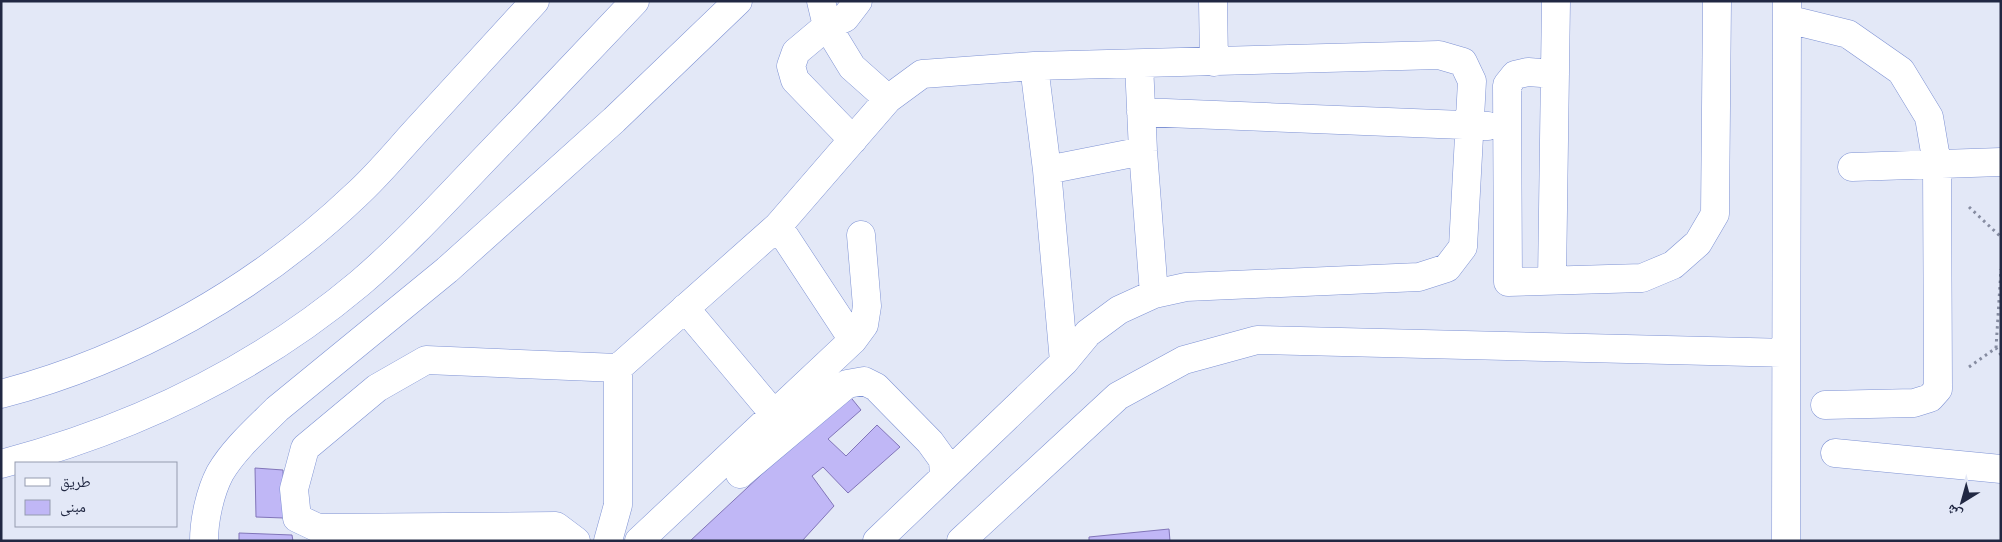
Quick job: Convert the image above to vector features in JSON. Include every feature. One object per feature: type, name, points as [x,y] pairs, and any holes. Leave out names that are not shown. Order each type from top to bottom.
[{"type":"street","points":[[1,394],[81,369],[132,348],[196,314],[273,265],[358,194],[535,1]]},
{"type":"street","points":[[1,464],[50,451],[106,432],[160,409],[206,386],[264,353],[313,319],[360,283],[404,243],[635,1]]},
{"type":"street","points":[[204,541],[210,502],[220,473],[257,429],[277,409],[447,270],[614,120],[738,1]]},
{"type":"street","points":[[824,14],[845,18],[858,1]]},
{"type":"street","points":[[1213,1],[1214,62]]},
{"type":"street","points":[[1552,280],[1556,1]]},
{"type":"street","points":[[1555,74],[1528,72],[1515,75],[1507,85],[1508,282],[1642,278],[1673,265],[1698,243],[1715,214],[1717,1]]},
{"type":"street","points":[[1786,541],[1787,10],[1848,34],[1900,70],[1929,117],[1937,164],[1938,388],[1930,398],[1914,403],[1825,405]]},
{"type":"street","points":[[824,14],[852,67],[888,99]]},
{"type":"street","points":[[824,14],[796,52],[791,66],[795,80],[853,140]]},
{"type":"street","points":[[576,541],[556,526],[318,528],[298,518],[294,489],[305,448],[377,388],[426,360],[618,368],[778,226],[888,99],[922,74],[1034,66],[1439,55],[1462,62],[1472,81],[1462,247],[1447,268],[1420,277],[1186,287],[1154,294],[1119,310],[1088,333],[1064,362],[877,541]]},
{"type":"street","points":[[1139,64],[1143,151],[1154,294]]},
{"type":"street","points":[[1034,66],[1064,362]]},
{"type":"street","points":[[1141,112],[1507,127]]},
{"type":"street","points":[[1046,170],[1143,151]]},
{"type":"street","points":[[1852,167],[2001,162]]},
{"type":"street","points":[[778,226],[853,340]]},
{"type":"street","points":[[639,541],[853,340],[864,325],[867,306],[861,235]]},
{"type":"street","points":[[685,308],[774,414]]},
{"type":"street","points":[[960,541],[1118,396],[1184,360],[1258,340],[1786,353]]},
{"type":"street","points":[[608,541],[618,505],[618,368]]},
{"type":"street","points":[[740,474],[846,384],[864,381],[876,386],[930,442],[943,460],[944,477]]},
{"type":"street","points":[[1835,452],[2001,469]]},
{"type":"path","points":[[1996,348],[2001,269]]},
{"type":"building","points":[[848,394],[861,410],[828,439],[846,456],[877,425],[900,447],[848,493],[823,467],[812,476],[834,506],[802,541],[690,541]]},
{"type":"building","points":[[255,468],[283,470],[284,518],[256,517]]},
{"type":"building","points":[[1169,529],[1170,541],[1089,541],[1089,537]]},
{"type":"building","points":[[239,533],[292,535],[293,541],[239,541]]}]
